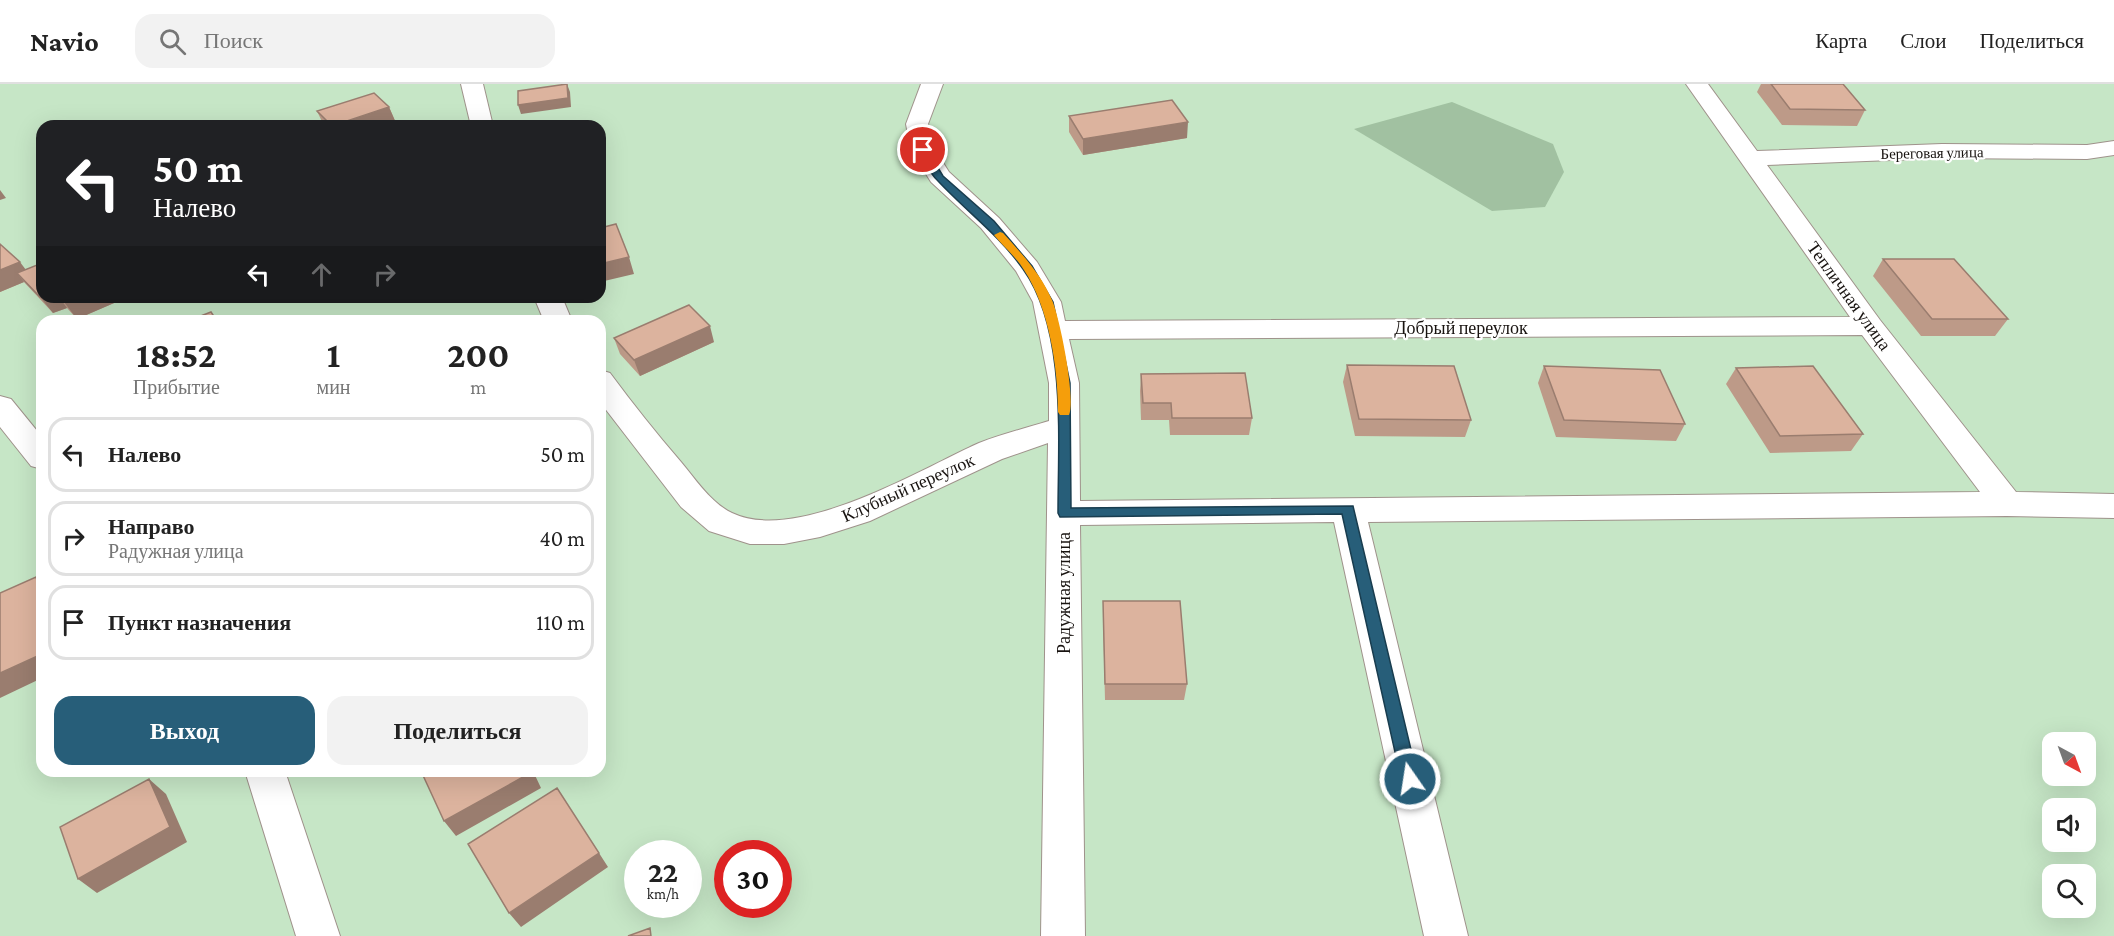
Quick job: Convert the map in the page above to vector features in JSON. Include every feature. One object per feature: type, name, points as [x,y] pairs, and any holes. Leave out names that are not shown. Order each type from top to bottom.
[{"type":"street","points":[[472,84],[481,120]]},
{"type":"street","name":"Радужная улица","points":[[932,84],[917,124],[923,150],[940,177],[990,224],[1028,268],[1047,302],[1064,383],[1063,936]]},
{"type":"street","name":"Тепличная улица","points":[[1697,84],[1870,326],[2007,504]]},
{"type":"street","name":"Береговая улица","points":[[1750,158],[1942,151],[2087,152],[2114,147]]},
{"type":"street","name":"Добрый переулок","points":[[1053,330],[1870,326]]},
{"type":"street","name":"Клубный переулок","points":[[606,388],[694,500],[721,522],[758,533],[814,528],[891,500],[993,450],[1065,427]]},
{"type":"street","points":[[0,406],[36,451]]},
{"type":"street","points":[[1064,513],[2007,504],[2114,506]]},
{"type":"street","points":[[1348,509],[1446,936]]},
{"type":"street","points":[[267,777],[318,936]]},
{"type":"green space","points":[[0,84],[2114,84],[2114,936],[0,936]]},
{"type":"green space","points":[[1452,102],[1553,144],[1564,172],[1545,207],[1492,211],[1354,129]]},
{"type":"building","points":[[567,84],[568,98],[518,105],[518,91]]},
{"type":"building","points":[[1771,84],[1843,84],[1865,110],[1790,109]]},
{"type":"building","points":[[374,93],[389,107],[350,120],[326,120],[317,111]]},
{"type":"building","points":[[1172,100],[1188,122],[1083,139],[1069,116]]},
{"type":"building","points":[[616,224],[629,257],[606,263],[606,226]]},
{"type":"building","points":[[0,244],[20,262],[0,270]]},
{"type":"building","points":[[1883,259],[1954,259],[2008,319],[1932,319]]},
{"type":"building","points":[[36,265],[36,293],[17,273]]},
{"type":"building","points":[[689,305],[710,326],[634,360],[614,338]]},
{"type":"building","points":[[1347,365],[1454,366],[1471,420],[1359,419]]},
{"type":"building","points":[[1544,366],[1660,370],[1685,424],[1564,420]]},
{"type":"building","points":[[1813,366],[1863,434],[1780,436],[1736,368]]},
{"type":"building","points":[[1245,373],[1252,418],[1172,418],[1171,403],[1143,403],[1141,374]]},
{"type":"building","points":[[36,577],[36,657],[0,673],[0,593]]},
{"type":"building","points":[[1103,601],[1180,601],[1187,684],[1105,684]]},
{"type":"building","points":[[424,777],[523,777],[444,821]]},
{"type":"building","points":[[149,779],[170,827],[78,879],[60,827]]},
{"type":"building","points":[[557,788],[599,853],[509,913],[468,844]]},
{"type":"building","points":[[650,928],[651,936],[628,936]]},
{"type":"slow traffic","points":[[1000,235],[1028,268],[1047,302],[1064,383],[1064,412]]},
{"type":"route","points":[[923,150],[940,177],[990,224],[1028,268],[1047,302],[1064,383],[1064,513],[1348,509],[1410,779]]}]
